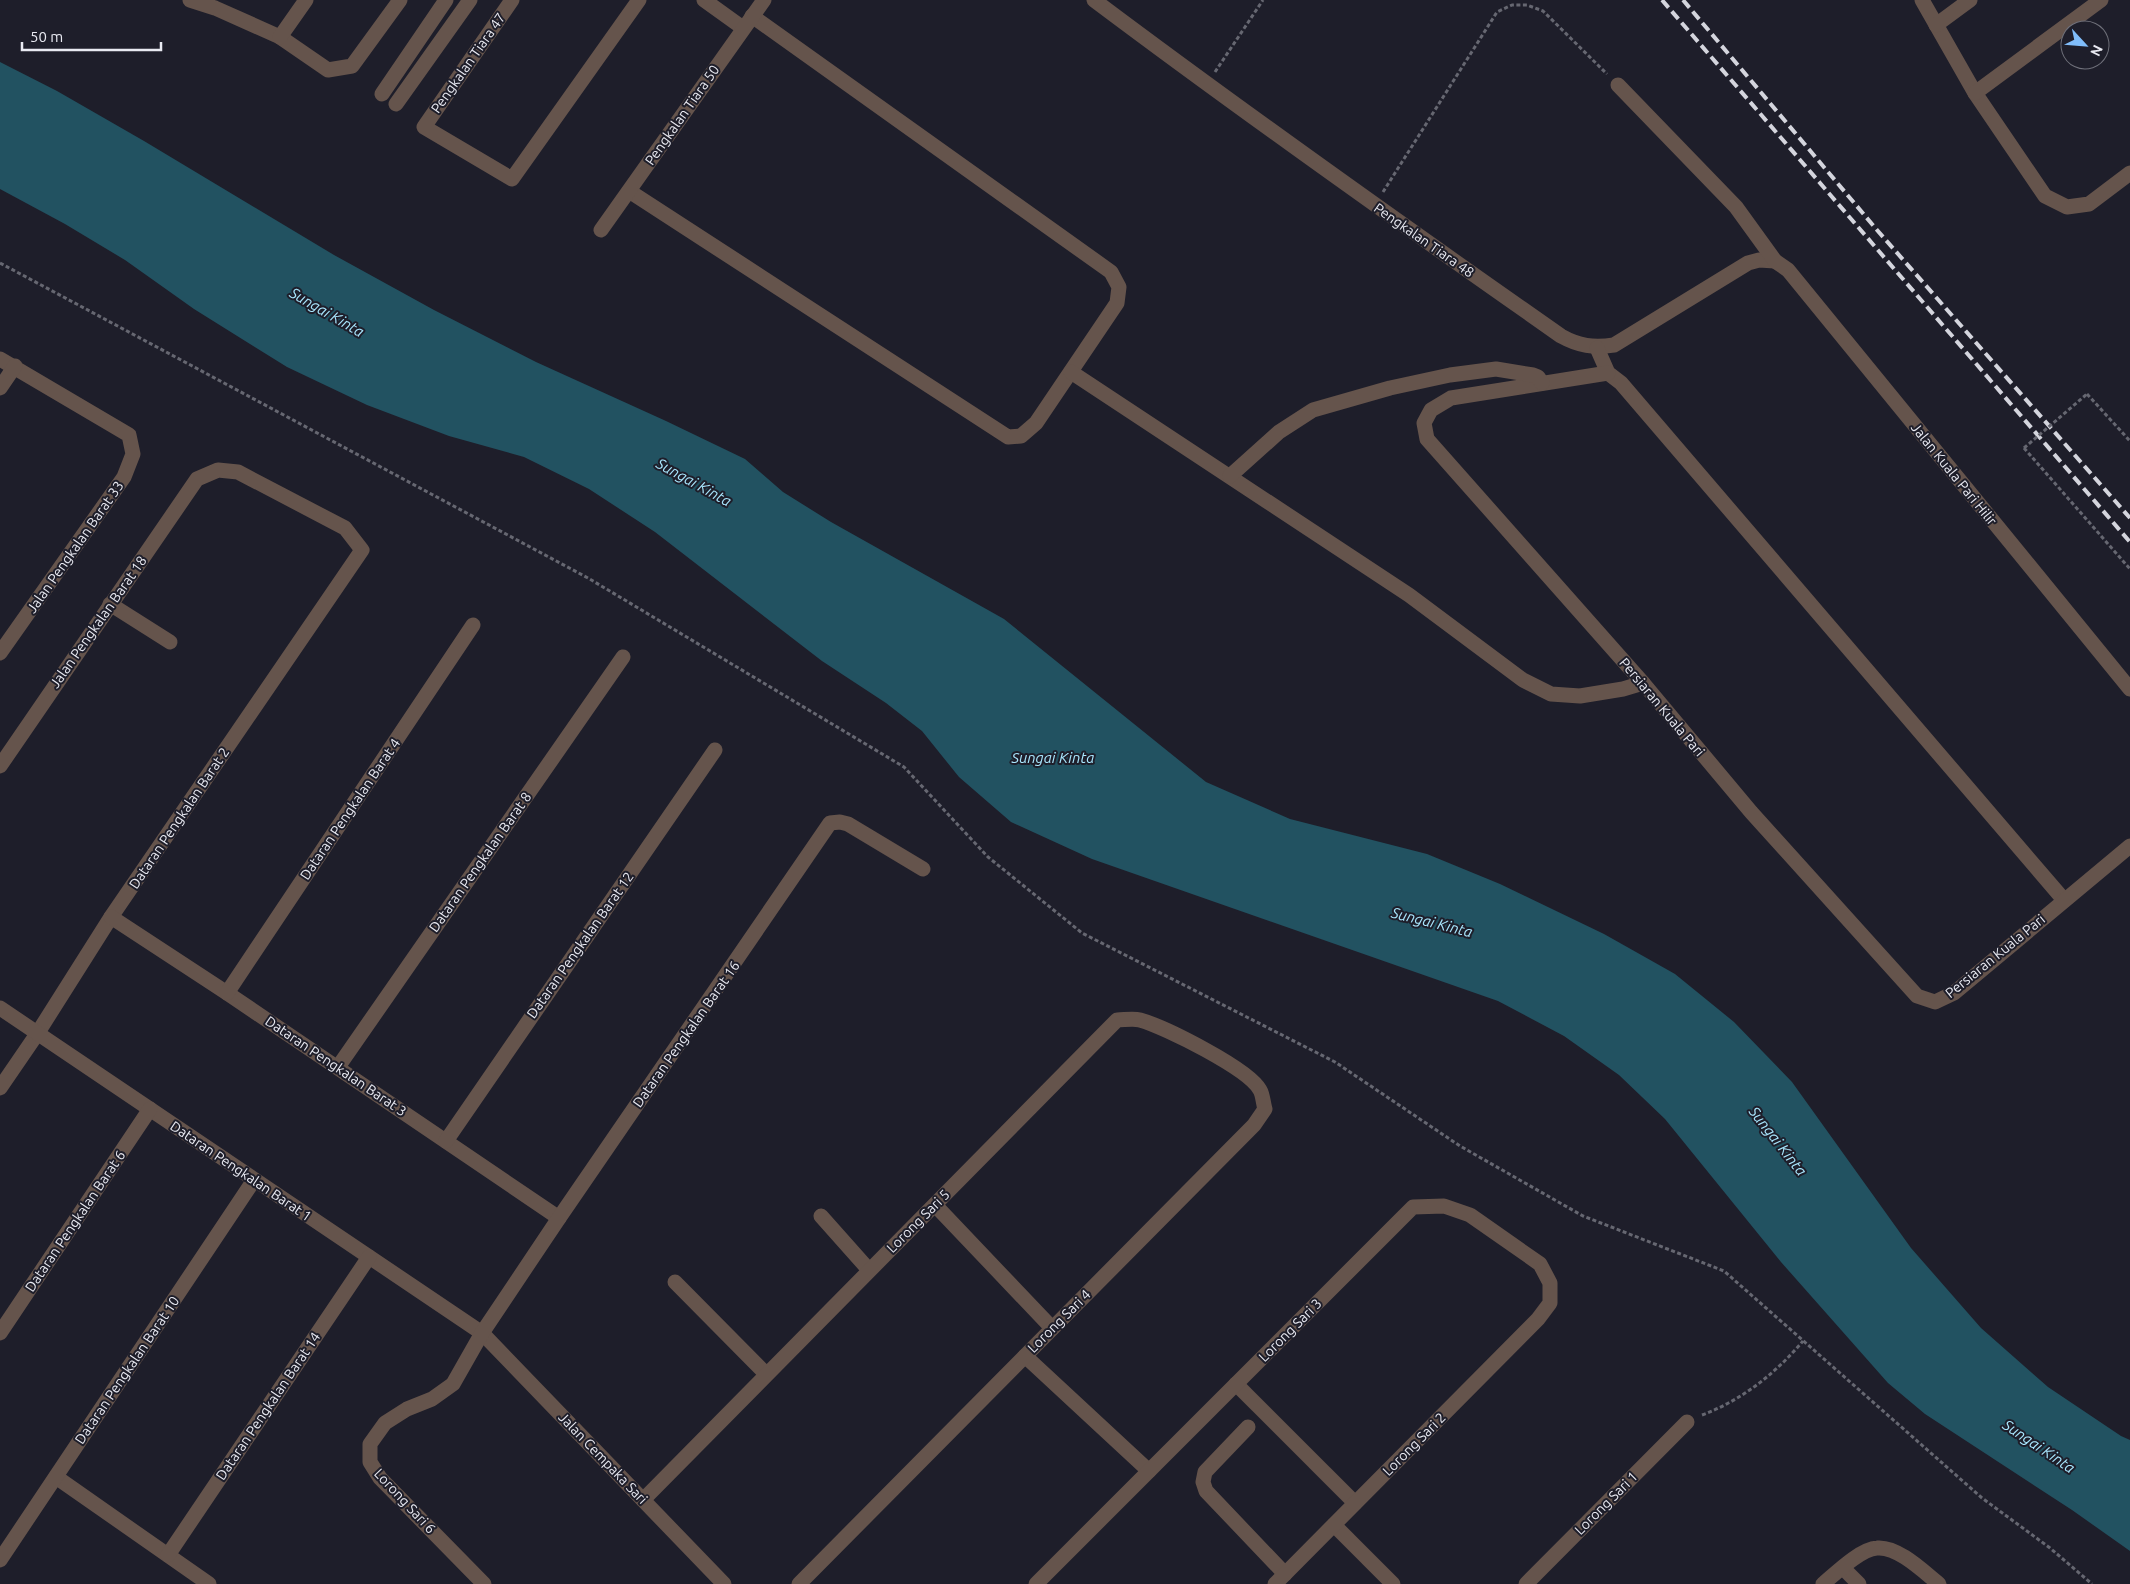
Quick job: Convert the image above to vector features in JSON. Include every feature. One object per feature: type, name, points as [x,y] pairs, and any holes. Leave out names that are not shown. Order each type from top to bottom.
[{"type":"street","points":[[280,37],[306,0]]},
{"type":"street","points":[[196,1],[280,37],[328,70],[352,66],[400,0]]},
{"type":"street","points":[[382,94],[446,0]]},
{"type":"street","points":[[396,104],[470,0]]},
{"type":"street","name":"Pengkalan Tiara 47","points":[[512,0],[424,126],[512,179],[639,0]]},
{"type":"street","points":[[629,191],[1008,437],[1021,436],[1036,422],[1117,302],[1118,287],[1111,272],[922,139],[747,22],[704,0]]},
{"type":"street","name":"Pengkalan Tiara 50","points":[[601,230],[764,0]]},
{"type":"street","name":"Pengkalan Tiara 48","points":[[1094,0],[1207,85],[1374,205],[1575,344],[1597,348],[1614,346],[1748,264],[1759,260],[1775,261]]},
{"type":"street","points":[[1922,0],[1975,93],[2045,196],[2067,207],[2089,204],[2130,173]]},
{"type":"street","points":[[1936,25],[1970,0]]},
{"type":"street","points":[[1975,93],[2101,0]]},
{"type":"street","name":"Jalan Kuala Pari Hilir","points":[[1618,86],[1736,207],[1775,261],[1794,278],[2130,690]]},
{"type":"street","points":[[1597,348],[1608,372],[1628,390],[2064,900]]},
{"type":"street","name":"Jalan Pengkalan Barat 33","points":[[0,359],[129,434],[133,454],[124,477],[0,653]]},
{"type":"street","points":[[0,388],[15,366]]},
{"type":"street","points":[[1230,476],[1279,432],[1313,410],[1390,388],[1450,375],[1496,368],[1533,375],[1538,377],[1542,383]]},
{"type":"street","points":[[1071,372],[1409,595],[1523,680],[1551,694],[1580,696],[1623,689],[1643,683]]},
{"type":"street","name":"Persiaran Kuala Pari","points":[[1608,372],[1450,398],[1431,410],[1424,423],[1427,439],[1643,683],[1750,812],[1917,996],[1935,1002],[1954,993],[2130,846]]},
{"type":"street","name":"Dataran Pengkalan Barat 2","points":[[0,1088],[37,1034],[111,917],[362,550],[345,528],[238,472],[218,470],[197,480]]},
{"type":"street","name":"Jalan Pengkalan Barat 18","points":[[0,766],[197,480]]},
{"type":"street","points":[[110,604],[170,642]]},
{"type":"street","name":"Dataran Pengkalan Barat 4","points":[[227,993],[473,625]]},
{"type":"street","name":"Dataran Pengkalan Barat 8","points":[[338,1067],[623,657]]},
{"type":"street","name":"Dataran Pengkalan Barat 12","points":[[446,1141],[715,750]]},
{"type":"street","name":"Dataran Pengkalan Barat 16","points":[[482,1333],[830,823],[840,822],[848,824],[923,869]]},
{"type":"street","name":"Dataran Pengkalan Barat 3","points":[[111,917],[338,1067],[559,1218]]},
{"type":"street","name":"Dataran Pengkalan Barat 1","points":[[0,1008],[482,1333]]},
{"type":"street","name":"Lorong Sari 5","points":[[643,1500],[1117,1020],[1138,1019],[1172,1032],[1217,1056]]},
{"type":"street","name":"Lorong Sari 4","points":[[798,1584],[1254,1125],[1265,1109],[1260,1090],[1250,1080],[1217,1056]]},
{"type":"street","name":"Dataran Pengkalan Barat 6","points":[[0,1333],[150,1110]]},
{"type":"street","name":"Dataran Pengkalan Barat 10","points":[[0,1560],[254,1180]]},
{"type":"street","points":[[934,1205],[1052,1328]]},
{"type":"street","name":"Lorong Sari 3","points":[[1036,1584],[1413,1207],[1444,1206],[1470,1215],[1540,1264],[1550,1283],[1550,1303]]},
{"type":"street","points":[[821,1216],[869,1270]]},
{"type":"street","name":"Dataran Pengkalan Barat 14","points":[[168,1555],[369,1257]]},
{"type":"street","points":[[675,1282],[766,1374]]},
{"type":"street","name":"Lorong Sari 2","points":[[1280,1579],[1538,1319],[1550,1303]]},
{"type":"street","name":"Jalan Cempaka Sari","points":[[482,1333],[724,1584]]},
{"type":"street","name":"Lorong Sari 6","points":[[482,1333],[453,1384],[432,1399],[407,1409],[385,1423],[370,1444],[370,1462],[380,1478],[484,1584]]},
{"type":"street","points":[[1025,1356],[1149,1471]]},
{"type":"street","points":[[1236,1384],[1355,1503]]},
{"type":"street","name":"Lorong Sari 1","points":[[1526,1584],[1687,1422]]},
{"type":"street","points":[[1248,1427],[1205,1472],[1203,1482],[1206,1491],[1280,1579]]},
{"type":"street","points":[[56,1477],[208,1584]]},
{"type":"street","points":[[1334,1525],[1393,1584]]},
{"type":"street","points":[[1822,1584],[1862,1554],[1877,1548],[1894,1552],[1906,1558],[1939,1584]]},
{"type":"street","points":[[1843,1568],[1859,1584]]},
{"type":"path","points":[[1207,85],[1263,0]]},
{"type":"path","points":[[1374,205],[1496,12],[1512,5],[1527,5],[1542,10],[1618,86]]},
{"type":"path","points":[[0,263],[588,578],[904,767],[988,857],[1082,933],[1335,1062],[1460,1146],[1583,1216],[1724,1271],[1982,1498],[2050,1548],[2092,1584]]},
{"type":"path","points":[[2130,441],[2087,394],[2024,448],[2130,568]]},
{"type":"path","points":[[1687,1422],[1726,1406],[1759,1384],[1786,1361],[1803,1341]]},
{"type":"water","name":"Sungai Kinta","points":[[0,62],[57,91],[334,255],[434,310],[536,362],[745,459],[783,492],[831,522],[1004,619],[1206,782],[1290,819],[1427,854],[1500,884],[1604,934],[1675,974],[1734,1022],[1792,1082],[1911,1248],[1981,1328],[2048,1387],[2121,1436],[2130,1440],[2130,1551],[2072,1510],[1925,1414],[1888,1383],[1781,1262],[1665,1119],[1619,1075],[1564,1036],[1498,1001],[1092,859],[1011,822],[959,777],[922,731],[886,703],[822,661],[655,532],[589,489],[524,457],[449,436],[367,405],[287,367],[194,309],[125,260],[65,224],[0,189]]},
{"type":"railway","points":[[1662,0],[2130,542]]},
{"type":"railway","points":[[1683,0],[1877,230],[2130,518]]}]
